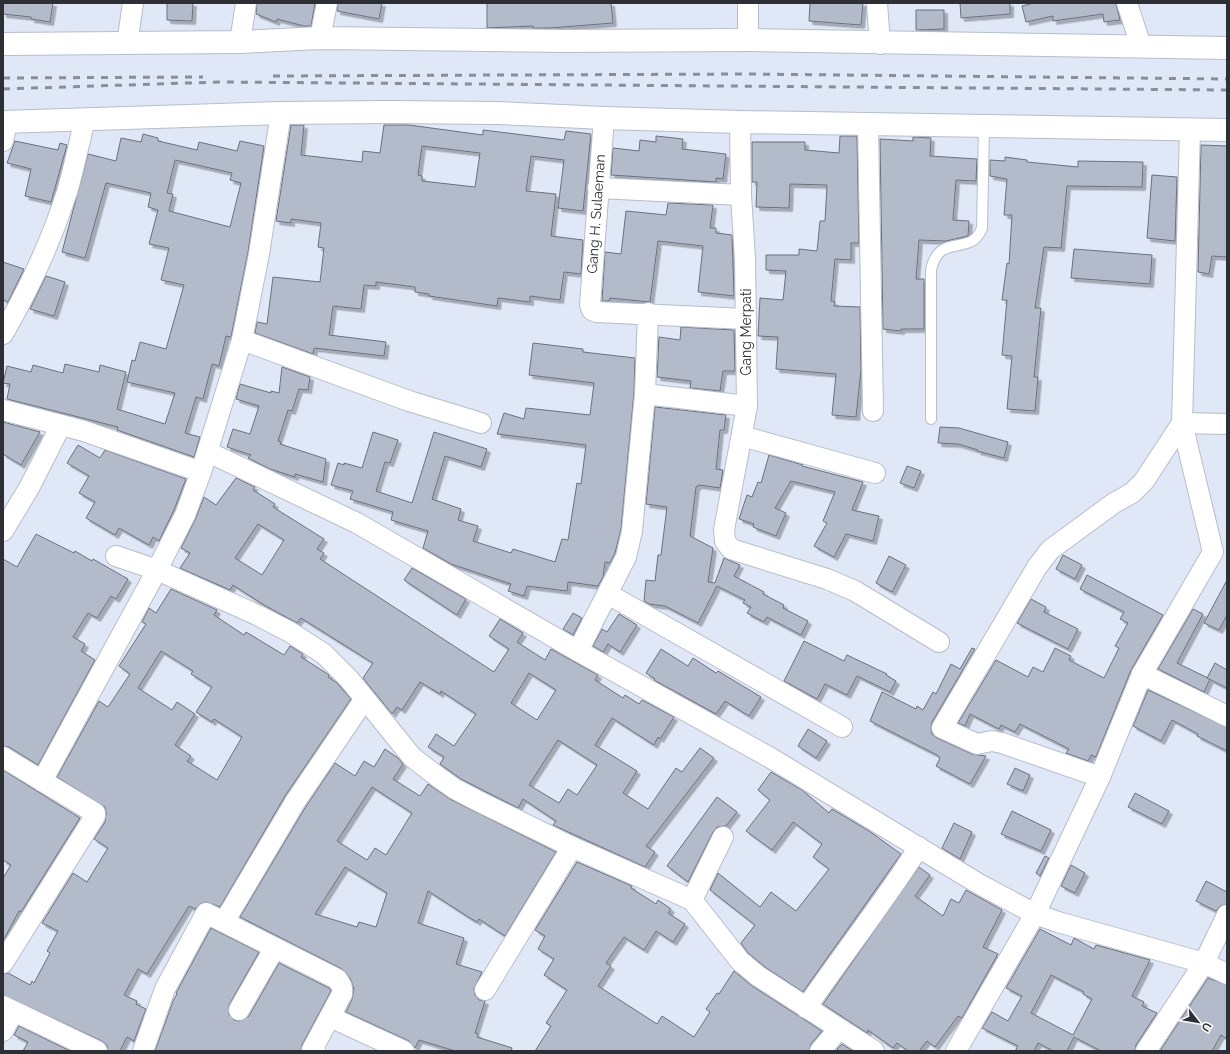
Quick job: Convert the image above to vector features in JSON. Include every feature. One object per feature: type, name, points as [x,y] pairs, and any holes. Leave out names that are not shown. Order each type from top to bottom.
[{"type":"main road","points":[[3,44],[240,42],[320,38],[562,41],[748,40],[880,44],[1227,48]]},
{"type":"main road","points":[[4,128],[85,119],[281,113],[481,113],[740,122],[1227,130]]},
{"type":"street","points":[[127,44],[133,3]]},
{"type":"street","points":[[240,42],[246,3]]},
{"type":"street","points":[[320,38],[327,3]]},
{"type":"street","points":[[748,3],[748,40]]},
{"type":"street","points":[[877,3],[880,44]]},
{"type":"street","points":[[1127,3],[1141,46]]},
{"type":"street","points":[[42,781],[157,570],[185,515],[201,472],[242,340],[259,254],[281,113]]},
{"type":"street","name":"Gang H. Sulaeman","points":[[604,118],[590,305],[592,310],[596,312],[648,313]]},
{"type":"street","points":[[3,334],[16,312],[51,240],[67,191],[85,119]]},
{"type":"street","name":"Gang Merpati","points":[[740,122],[741,195],[745,258],[747,406],[724,530],[725,541],[731,549],[827,579],[855,591],[939,642]]},
{"type":"street","points":[[868,124],[873,411]]},
{"type":"street","points":[[956,1051],[1035,914],[1100,777],[1142,674],[1220,555],[1182,423],[1190,130]]},
{"type":"street","points":[[598,188],[741,195]]},
{"type":"street","points":[[578,651],[626,557],[632,531],[645,394],[648,313],[746,319]]},
{"type":"street","points":[[242,340],[409,401],[481,423]]},
{"type":"street","points":[[645,394],[747,406]]},
{"type":"street","points":[[3,410],[91,434],[201,472]]},
{"type":"street","points":[[1182,423],[1227,424]]},
{"type":"street","points":[[1100,777],[1002,743],[992,741],[978,744],[942,728],[1037,568],[1050,550],[1114,503],[1132,493],[1144,481],[1182,423]]},
{"type":"street","points":[[3,531],[29,488],[61,425]]},
{"type":"street","points":[[742,436],[875,473]]},
{"type":"street","points":[[208,452],[357,522],[578,651],[769,757],[979,884],[1035,914],[1058,922],[1204,962],[1227,974]]},
{"type":"street","points":[[116,556],[157,570],[290,632],[324,654],[349,679],[364,700],[412,757],[444,782],[482,803],[572,847],[692,900],[740,961],[758,976],[874,1051]]},
{"type":"street","points":[[608,594],[842,727]]},
{"type":"street","points":[[1142,674],[1227,716]]},
{"type":"street","points":[[224,922],[295,802],[364,700]]},
{"type":"street","points":[[3,757],[93,810],[95,816],[3,963]]},
{"type":"street","points":[[692,900],[723,837]]},
{"type":"street","points":[[486,990],[572,847]]},
{"type":"street","points":[[806,1008],[843,954],[893,888],[919,847]]},
{"type":"street","points":[[143,1051],[165,989],[206,913],[340,982],[343,988],[342,994],[312,1050],[315,1051]]},
{"type":"street","points":[[1146,1051],[1204,962],[1227,915]]},
{"type":"street","points":[[239,1010],[274,949]]},
{"type":"street","points":[[3,1031],[8,1009],[97,1051]]},
{"type":"street","points":[[330,1017],[404,1051]]},
{"type":"street","points":[[820,1051],[839,1029]]},
{"type":"lane","points":[[930,419],[931,270],[933,260],[944,248],[973,242],[979,235],[982,228],[984,126]]},
{"type":"building","points":[[3,3],[53,3],[50,22],[31,19],[31,17],[3,14]]},
{"type":"building","points":[[167,3],[193,3],[192,21],[167,20]]},
{"type":"building","points":[[257,3],[315,3],[311,26],[304,26],[277,19],[276,22],[256,14]]},
{"type":"building","points":[[338,3],[382,3],[379,19],[337,11]]},
{"type":"building","points":[[487,3],[611,3],[613,23],[550,28],[533,28],[533,26],[487,28]]},
{"type":"building","points":[[810,3],[863,3],[861,25],[809,21]]},
{"type":"building","points":[[960,3],[1010,3],[1010,14],[961,18]]},
{"type":"building","points":[[1034,3],[1113,3],[1116,4],[1120,20],[1104,22],[1103,14],[1053,21],[1053,16],[1026,22],[1022,6]]},
{"type":"building","points":[[916,10],[944,10],[944,29],[916,30]]},
{"type":"building","points":[[291,125],[304,125],[301,155],[362,162],[363,151],[380,153],[384,125],[409,125],[483,135],[483,130],[564,140],[566,131],[591,134],[583,211],[558,208],[564,160],[531,156],[526,191],[556,194],[551,236],[583,240],[581,274],[564,272],[560,300],[530,296],[530,302],[498,298],[497,306],[429,296],[429,294],[415,292],[415,287],[376,282],[376,286],[364,285],[361,309],[333,306],[329,335],[386,342],[384,356],[314,348],[313,354],[255,333],[257,322],[267,324],[273,277],[320,282],[324,248],[318,247],[321,223],[291,219],[291,223],[276,221]],"holes":[[[422,146],[480,153],[475,187],[422,181],[422,176],[418,175]]]},
{"type":"building","points":[[143,134],[158,138],[158,141],[197,150],[199,142],[237,151],[240,141],[264,146],[248,252],[231,337],[226,336],[219,366],[212,364],[203,399],[196,397],[185,433],[200,437],[194,457],[117,430],[118,427],[7,399],[10,384],[3,383],[7,366],[31,372],[33,365],[63,373],[65,364],[99,372],[100,365],[126,372],[117,409],[165,424],[175,393],[127,382],[132,360],[135,361],[140,342],[166,349],[184,285],[161,280],[169,248],[149,244],[158,210],[148,207],[151,193],[106,183],[85,258],[62,252],[88,154],[116,161],[121,138],[141,142]],"holes":[[[175,160],[232,173],[230,180],[241,183],[230,227],[169,211],[173,194],[167,193]]]},
{"type":"building","points":[[656,136],[683,139],[682,149],[726,154],[723,179],[716,178],[716,182],[611,175],[613,148],[639,151],[640,140],[656,142]]},
{"type":"building","points":[[840,136],[857,136],[859,243],[851,243],[851,260],[835,259],[831,301],[835,302],[834,306],[860,307],[861,370],[856,417],[832,415],[836,374],[776,369],[778,337],[758,336],[760,298],[783,300],[786,271],[766,270],[766,255],[799,255],[799,249],[817,251],[820,221],[825,221],[827,185],[790,184],[789,208],[756,207],[757,182],[752,182],[752,142],[805,142],[805,150],[839,153]]},
{"type":"building","points":[[913,137],[931,138],[930,156],[977,159],[976,181],[956,180],[953,220],[969,221],[968,236],[946,241],[919,240],[916,279],[924,279],[924,329],[901,329],[901,331],[883,329],[880,139],[913,141]]},
{"type":"building","points":[[15,141],[58,150],[60,143],[67,145],[51,202],[25,196],[31,169],[7,163]]},
{"type":"building","points":[[1201,145],[1227,146],[1227,257],[1212,256],[1209,274],[1198,272]]},
{"type":"building","points":[[1005,157],[1027,160],[1027,162],[1078,167],[1078,161],[1143,162],[1142,187],[1067,186],[1061,248],[1044,247],[1035,308],[1041,308],[1034,377],[1038,377],[1035,411],[1007,409],[1012,356],[1002,355],[1007,300],[1002,300],[1007,263],[1009,264],[1012,215],[1004,215],[1007,179],[990,176],[990,160],[1005,161]]},
{"type":"building","points":[[1152,175],[1177,177],[1175,241],[1147,238]]},
{"type":"building","points":[[668,203],[713,205],[710,228],[716,228],[716,233],[732,235],[734,296],[698,292],[703,246],[658,241],[650,302],[610,298],[609,301],[602,301],[605,252],[621,254],[626,211],[666,215]]},
{"type":"building","points":[[1074,249],[1152,255],[1150,284],[1071,278]]},
{"type":"building","points":[[3,262],[24,269],[8,302],[3,300]]},
{"type":"building","points":[[46,276],[65,282],[54,316],[30,309]]},
{"type":"building","points":[[681,327],[734,330],[735,371],[723,371],[720,391],[690,388],[691,381],[657,377],[659,337],[680,340]]},
{"type":"building","points":[[533,343],[583,349],[583,352],[635,358],[634,393],[621,529],[615,553],[610,563],[605,562],[603,577],[598,586],[568,582],[567,591],[527,586],[524,596],[508,591],[511,584],[451,564],[423,548],[428,531],[391,520],[393,512],[350,499],[353,491],[331,485],[338,463],[344,465],[344,463],[362,468],[373,432],[398,440],[390,463],[385,462],[376,491],[412,503],[434,432],[487,449],[481,467],[445,456],[432,499],[461,509],[458,520],[478,526],[473,541],[511,553],[513,549],[555,562],[562,539],[568,540],[577,483],[581,484],[586,445],[497,434],[504,413],[524,419],[526,408],[590,415],[594,383],[529,375]]},
{"type":"building","points":[[282,367],[310,377],[308,390],[299,389],[292,411],[288,410],[278,441],[281,442],[280,444],[326,459],[323,482],[295,474],[295,477],[270,469],[248,458],[251,455],[227,447],[233,429],[250,434],[259,406],[236,399],[240,384],[271,393],[271,391],[279,393]]},
{"type":"building","points":[[655,407],[726,415],[724,430],[720,430],[716,469],[723,470],[720,488],[699,485],[696,487],[690,536],[713,548],[708,582],[715,583],[724,558],[740,565],[734,576],[764,592],[763,594],[784,605],[783,608],[808,621],[801,635],[767,617],[764,622],[747,613],[751,607],[743,603],[745,600],[717,586],[698,623],[665,606],[649,604],[644,601],[646,580],[655,581],[658,555],[661,555],[667,507],[646,504]]},
{"type":"building","points":[[3,422],[40,432],[21,465],[3,454]]},
{"type":"building","points":[[940,427],[959,428],[1008,442],[1004,458],[958,444],[938,443]]},
{"type":"building","points":[[78,445],[100,458],[105,450],[186,479],[174,510],[159,541],[153,537],[149,545],[119,528],[115,535],[86,518],[95,502],[79,493],[89,476],[67,463]]},
{"type":"building","points":[[769,455],[803,465],[802,466],[863,482],[852,510],[879,516],[873,541],[846,534],[834,557],[814,546],[827,523],[823,521],[835,492],[791,481],[775,508],[786,513],[776,536],[753,527],[754,524],[739,519],[747,495],[752,497],[758,482],[761,483]]},
{"type":"building","points":[[907,466],[921,471],[914,488],[900,483]]},
{"type":"building","points":[[236,478],[255,487],[253,490],[275,504],[273,507],[324,539],[317,549],[324,553],[320,559],[494,672],[509,649],[489,636],[500,619],[523,633],[517,642],[545,660],[551,649],[598,675],[595,680],[623,698],[625,695],[639,704],[642,700],[674,717],[660,739],[658,737],[654,745],[612,718],[595,745],[637,771],[623,793],[648,809],[676,768],[682,772],[700,748],[714,758],[646,846],[655,852],[645,867],[553,825],[556,821],[523,799],[518,808],[461,779],[440,764],[444,757],[428,747],[436,734],[454,746],[476,714],[441,691],[440,694],[420,682],[402,710],[397,707],[392,714],[363,678],[373,663],[301,618],[297,623],[264,605],[233,585],[230,590],[180,568],[190,553],[181,548],[195,520],[204,497],[216,505]],"holes":[[[258,524],[284,540],[262,575],[235,558]],[[529,673],[556,690],[537,720],[511,703]],[[558,740],[597,765],[577,795],[568,789],[559,803],[529,785]]]},
{"type":"building","points":[[36,534],[74,553],[75,551],[92,561],[93,559],[128,579],[116,599],[111,596],[97,618],[88,613],[73,637],[85,644],[81,651],[95,660],[38,765],[9,747],[3,746],[3,559],[17,567]]},
{"type":"building","points":[[1063,555],[1082,565],[1075,579],[1056,569]]},
{"type":"building","points":[[889,556],[906,565],[892,592],[876,583]]},
{"type":"building","points":[[412,568],[466,599],[457,615],[404,580]]},
{"type":"building","points":[[1087,575],[1163,615],[1131,670],[1096,757],[1091,755],[1088,761],[1066,753],[1069,749],[1020,724],[1015,732],[1001,725],[999,729],[970,714],[965,726],[958,723],[996,660],[1028,677],[1033,667],[1043,672],[1055,648],[1071,656],[1069,660],[1104,678],[1119,648],[1115,646],[1128,623],[1120,619],[1124,612],[1080,589]]},
{"type":"building","points":[[1227,580],[1227,615],[1219,630],[1204,623]]},
{"type":"building","points":[[171,589],[217,610],[214,615],[244,635],[246,632],[284,655],[290,646],[303,654],[301,657],[329,675],[328,677],[336,682],[351,699],[285,796],[220,907],[206,902],[200,904],[195,909],[189,906],[147,974],[138,969],[124,995],[137,1001],[136,1004],[146,1009],[134,1041],[127,1037],[120,1051],[108,1051],[107,1045],[102,1041],[3,995],[3,974],[8,973],[30,985],[32,981],[34,983],[50,953],[47,951],[58,931],[42,923],[73,873],[87,882],[108,848],[94,839],[105,822],[105,807],[57,777],[99,701],[108,707],[130,674],[119,666],[146,624],[142,622],[149,608],[156,613]],"holes":[[[161,651],[193,671],[191,674],[212,687],[196,712],[212,722],[214,719],[242,737],[217,780],[187,761],[191,756],[175,745],[195,714],[177,702],[172,710],[138,688]]]},
{"type":"building","points":[[1031,599],[1046,607],[1044,612],[1078,629],[1068,649],[1017,623]]},
{"type":"building","points":[[1193,609],[1203,614],[1177,663],[1210,679],[1204,692],[1158,669]]},
{"type":"building","points":[[573,613],[582,618],[573,635],[563,629]]},
{"type":"building","points":[[619,614],[637,625],[620,652],[608,644],[603,652],[593,646],[602,629],[607,632]]},
{"type":"building","points":[[804,641],[844,661],[847,655],[887,674],[886,675],[896,681],[890,692],[857,676],[847,695],[825,684],[817,699],[784,681]]},
{"type":"building","points":[[972,648],[975,649],[932,722],[931,728],[932,734],[937,738],[972,754],[986,756],[970,784],[936,766],[940,758],[937,755],[870,721],[882,692],[916,709],[917,706],[923,710],[933,692],[936,694],[951,664],[960,669]]},
{"type":"building","points":[[661,649],[688,666],[693,658],[716,673],[718,671],[761,697],[749,716],[725,701],[716,714],[654,680],[655,679],[646,673]]},
{"type":"building","points":[[1215,663],[1227,670],[1227,688],[1207,678]]},
{"type":"building","points":[[1148,690],[1227,727],[1227,751],[1197,736],[1198,734],[1172,720],[1161,741],[1133,726]]},
{"type":"building","points":[[808,729],[827,741],[816,758],[798,746]]},
{"type":"building","points":[[385,749],[398,758],[403,764],[393,779],[420,796],[428,784],[450,799],[556,852],[505,936],[479,919],[477,922],[470,918],[428,891],[418,923],[464,938],[456,964],[482,972],[474,989],[475,995],[479,1000],[485,1001],[475,1033],[478,1034],[477,1037],[512,1048],[511,1051],[455,1051],[419,1040],[415,1048],[409,1041],[346,1012],[352,999],[354,989],[350,978],[342,969],[240,917],[305,808],[335,763],[355,776],[364,761],[374,767]],"holes":[[[372,787],[412,813],[386,855],[375,848],[367,860],[337,841]],[[345,867],[387,893],[376,927],[359,922],[357,927],[315,914]]]},
{"type":"building","points":[[1015,768],[1030,775],[1023,791],[1007,784]]},
{"type":"building","points":[[3,770],[80,818],[21,912],[19,911],[3,941],[3,878],[11,865],[3,860]]},
{"type":"building","points":[[771,772],[802,790],[829,813],[832,809],[869,831],[901,854],[803,992],[765,967],[748,953],[741,943],[755,925],[710,890],[718,873],[760,907],[771,892],[796,911],[829,869],[813,857],[822,844],[793,822],[772,850],[746,831],[770,800],[758,790]]},
{"type":"building","points":[[1135,793],[1169,811],[1162,824],[1128,807]]},
{"type":"building","points":[[717,797],[737,812],[726,826],[717,827],[713,832],[688,882],[667,866]]},
{"type":"building","points":[[1012,811],[1051,830],[1041,851],[1001,834]]},
{"type":"building","points":[[954,823],[972,832],[960,859],[942,848]]},
{"type":"building","points":[[1045,856],[1049,858],[1040,876],[1036,873]]},
{"type":"building","points":[[577,862],[632,886],[631,888],[656,904],[658,900],[671,909],[668,913],[685,924],[673,942],[656,931],[644,950],[624,937],[606,963],[611,966],[598,986],[657,1024],[662,1016],[694,1037],[710,1012],[706,1009],[717,993],[719,994],[734,971],[752,986],[822,1031],[811,1044],[809,1051],[535,1051],[551,1026],[546,1023],[567,990],[544,975],[554,959],[538,949],[545,936],[535,930]]},
{"type":"building","points":[[1071,865],[1085,873],[1075,893],[1061,886]]},
{"type":"building","points":[[919,867],[930,875],[915,896],[943,916],[951,899],[959,903],[966,890],[1002,910],[983,947],[998,954],[962,1018],[958,1016],[935,1047],[927,1041],[919,1051],[908,1051],[897,1043],[893,1048],[868,1030],[867,1033],[823,1004]]},
{"type":"building","points":[[1206,881],[1227,892],[1227,904],[1220,906],[1216,911],[1196,901]]},
{"type":"building","points":[[211,928],[259,952],[229,1005],[229,1015],[234,1020],[239,1021],[249,1016],[279,963],[329,988],[331,991],[302,1045],[301,1051],[155,1051],[173,1001],[177,994],[176,993]]},
{"type":"building","points":[[1040,929],[1071,945],[1074,938],[1094,949],[1096,945],[1150,960],[1132,996],[1144,1002],[1142,1006],[1157,1013],[1136,1045],[1135,1051],[1101,1051],[1074,1037],[1067,1051],[1053,1051],[1038,1043],[1034,1051],[1015,1051],[1018,1046],[982,1028],[992,1012],[1008,1021],[1022,996],[1006,988]],"holes":[[[1051,975],[1084,992],[1083,994],[1092,999],[1073,1035],[1031,1013]]]},
{"type":"building","points":[[1208,978],[1227,985],[1227,1039],[1221,1035],[1212,1051],[1160,1051]]},
{"type":"building","points":[[19,1026],[70,1051],[23,1051],[28,1042],[14,1035]]},
{"type":"building","points":[[842,1044],[853,1051],[840,1051],[837,1049]]},
{"type":"railway","points":[[273,76],[745,74],[1227,79]]},
{"type":"railway","points":[[3,78],[203,77]]},
{"type":"railway","points":[[3,89],[219,82],[1227,90]]}]
